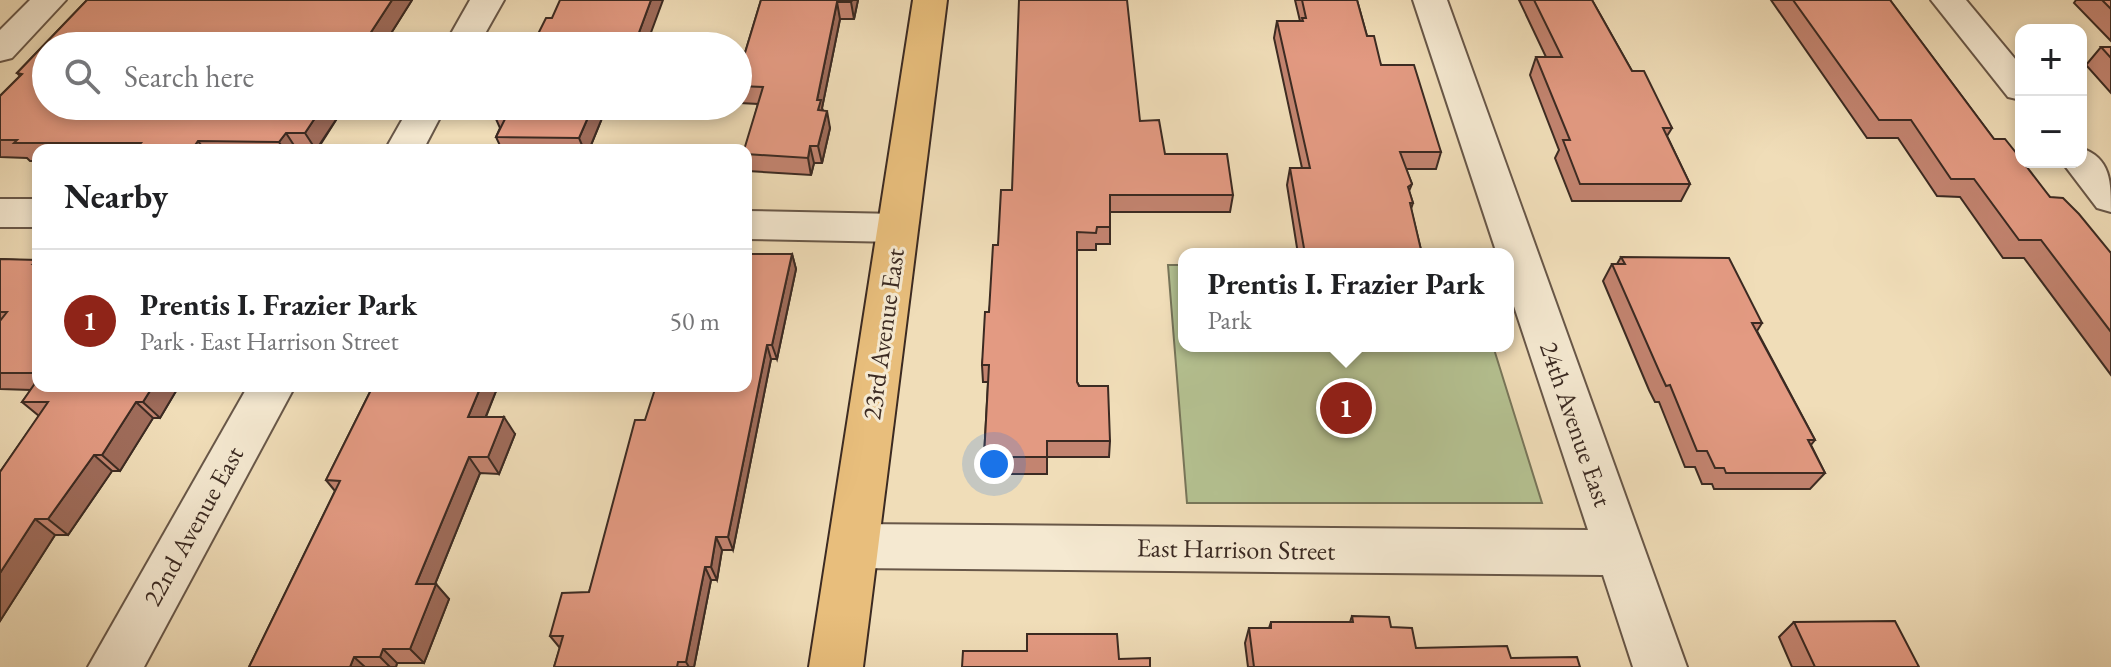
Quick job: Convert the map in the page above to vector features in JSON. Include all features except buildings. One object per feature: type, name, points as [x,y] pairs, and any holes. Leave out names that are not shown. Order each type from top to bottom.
[{"type":"main road","name":"23rd Avenue East","points":[[836,667],[930,0]]},
{"type":"street","points":[[0,50],[49,0]]},
{"type":"street","points":[[469,32],[487,0]]},
{"type":"street","name":"24th Avenue East","points":[[1430,0],[1660,667]]},
{"type":"street","points":[[1948,0],[2015,82]]},
{"type":"street","points":[[407,144],[420,120]]},
{"type":"street","points":[[2087,168],[2111,198]]},
{"type":"street","points":[[0,213],[32,213]]},
{"type":"street","points":[[752,225],[898,228]]},
{"type":"street","name":"22nd Avenue East","points":[[115,667],[269,392]]},
{"type":"street","name":"East Harrison Street","points":[[853,546],[1620,553]]},
{"type":"green space","points":[[1168,265],[1178,265],[1178,352],[1495,352],[1542,503],[1187,503]]},
{"type":"place","name":"Prentis I. Frazier Park","points":[[1346,408]]}]
